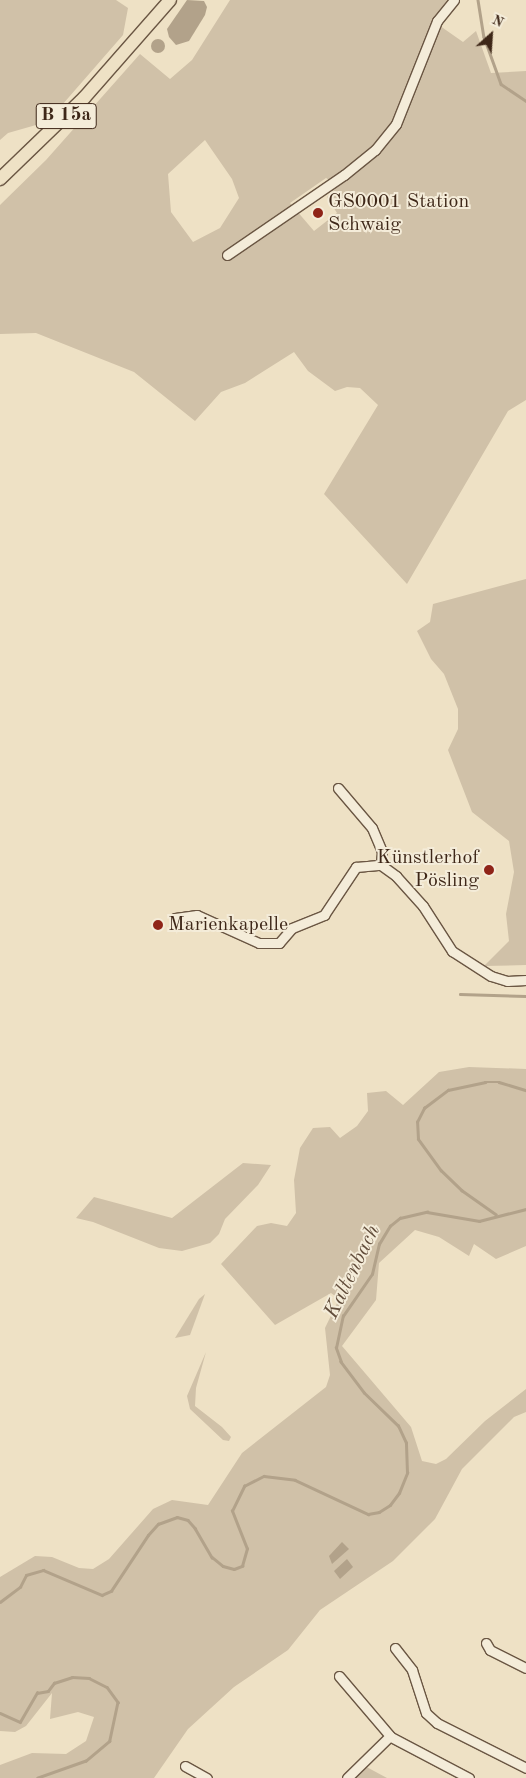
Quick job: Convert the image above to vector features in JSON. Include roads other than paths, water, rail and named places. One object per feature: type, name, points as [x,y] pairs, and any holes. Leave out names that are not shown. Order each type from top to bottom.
[{"type":"highway","name":"B 15a","points":[[0,179],[84,98],[170,0]]},
{"type":"street","points":[[227,255],[344,175],[375,150],[396,124],[437,22],[454,0]]},
{"type":"street","points":[[338,788],[372,828],[382,851],[381,864]]},
{"type":"street","points":[[175,918],[197,916],[270,945],[279,943],[292,928],[324,915],[356,866],[381,864],[396,876],[423,906],[452,951],[491,976],[507,981],[526,980]]},
{"type":"street","points":[[486,1643],[490,1650],[526,1668]]},
{"type":"street","points":[[395,1648],[412,1670],[426,1713],[437,1723],[526,1768]]},
{"type":"street","points":[[339,1676],[390,1736],[469,1778]]},
{"type":"street","points":[[348,1778],[390,1736]]},
{"type":"street","points":[[185,1766],[207,1778]]},
{"type":"waterway","points":[[478,0],[484,37],[501,84],[526,101]]},
{"type":"waterway","points":[[460,994],[526,996]]},
{"type":"waterway","name":"Kaltenbach","points":[[496,1215],[462,1191],[441,1171],[418,1139],[417,1122],[424,1108],[448,1090],[485,1082],[499,1082],[526,1090]]},
{"type":"waterway","name":"Kaltenbach","points":[[0,1602],[20,1587],[26,1575],[43,1570],[102,1595],[111,1591],[148,1535],[158,1524],[177,1517],[188,1520],[195,1528],[212,1557],[223,1566],[234,1569],[242,1566],[247,1549],[232,1511],[244,1486],[264,1476],[295,1480],[368,1514],[379,1512],[390,1505],[399,1493],[407,1473],[406,1443],[398,1426],[364,1393],[341,1362],[336,1348],[343,1316],[372,1274],[379,1244],[390,1226],[400,1218],[427,1212],[479,1221],[526,1209]]},
{"type":"waterway","name":"Kaltenbach","points":[[0,1713],[20,1722],[37,1693],[48,1691],[54,1683],[72,1677],[89,1678],[107,1687],[118,1702],[110,1741],[86,1761],[38,1778]]},
{"type":"place","name":"GS0001 Station Schwaig","points":[[318,213]]},
{"type":"place","name":"Künstlerhof Pösling","points":[[489,870]]},
{"type":"place","name":"Marienkapelle","points":[[158,925]]}]
